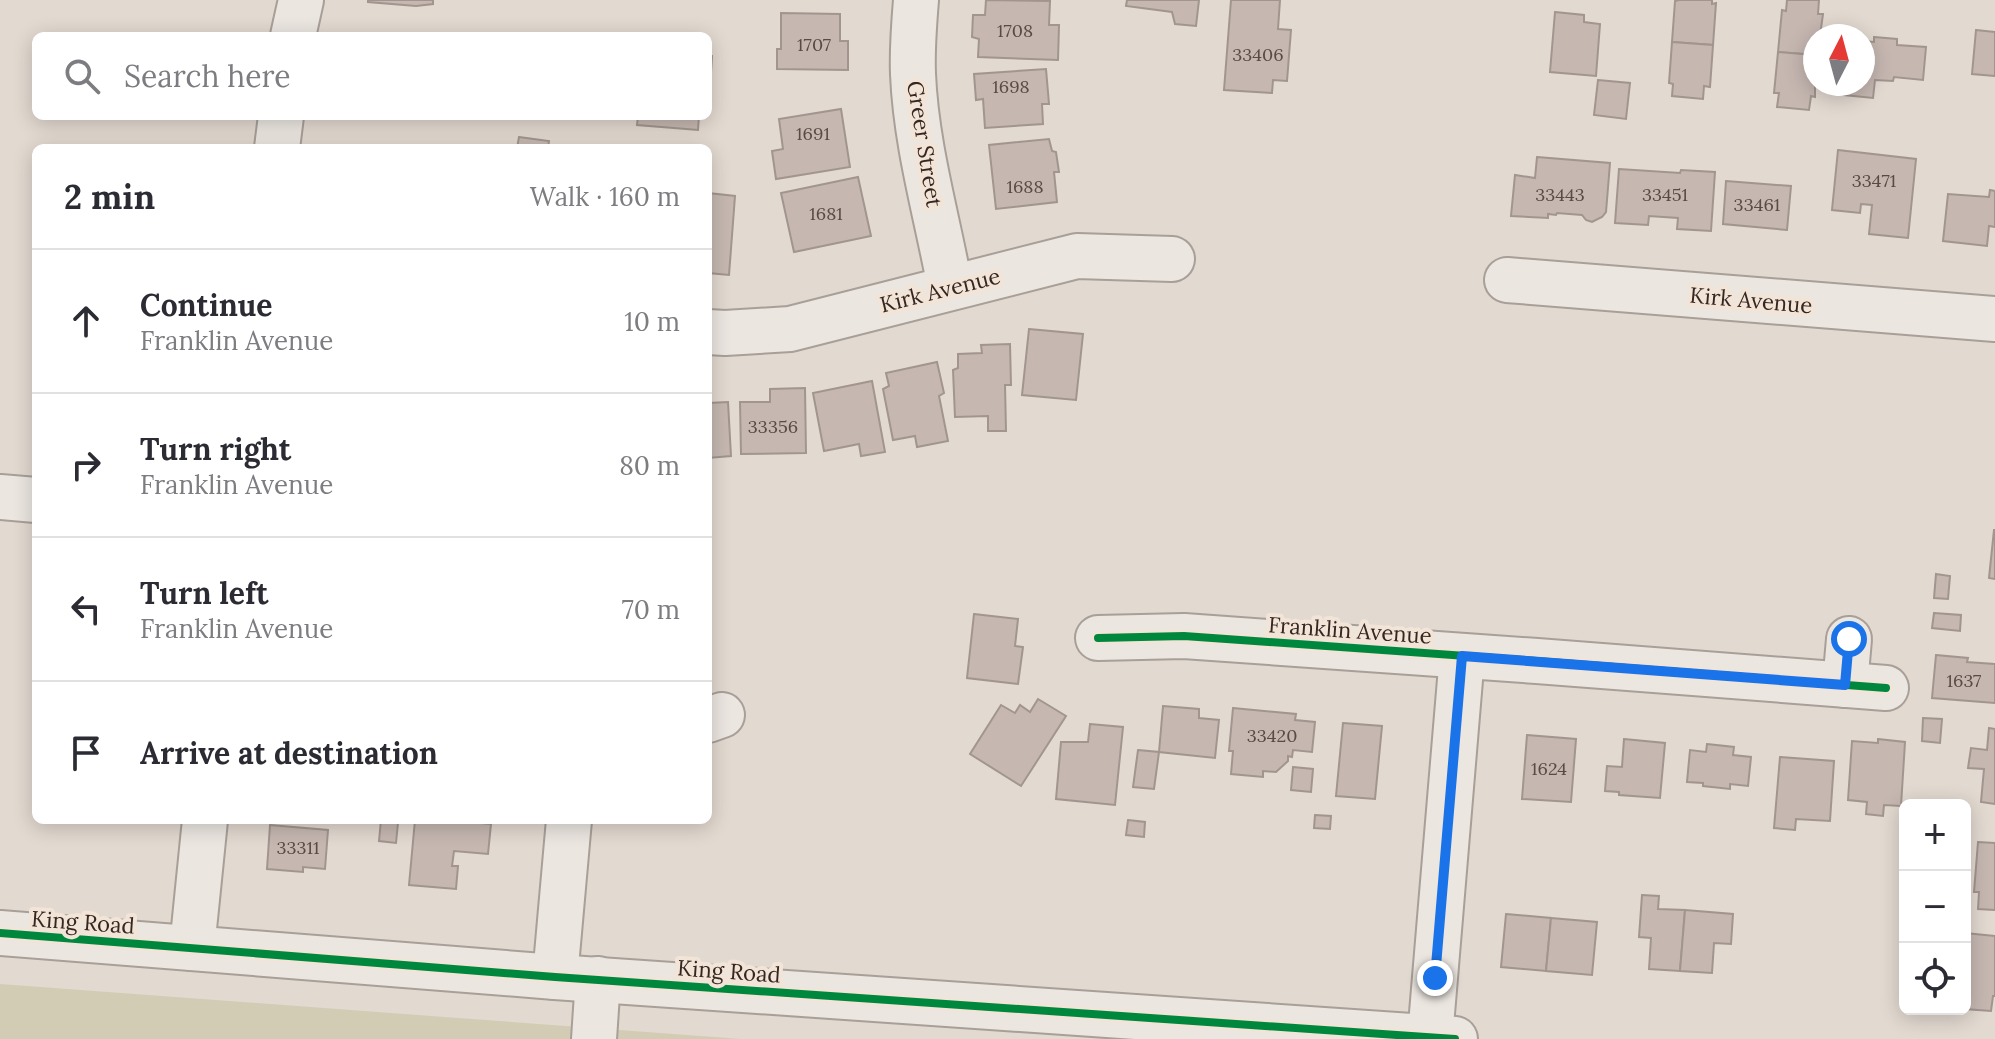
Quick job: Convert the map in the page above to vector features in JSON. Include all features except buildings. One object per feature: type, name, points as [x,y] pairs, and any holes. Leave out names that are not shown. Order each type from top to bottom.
[{"type":"street","points":[[294,32],[301,0]]},
{"type":"street","name":"Greer Street","points":[[916,0],[915,106],[950,287]]},
{"type":"street","points":[[278,144],[280,120]]},
{"type":"street","name":"Kirk Avenue","points":[[712,332],[790,329],[1077,256],[1172,259]]},
{"type":"street","name":"Kirk Avenue","points":[[1507,280],[1995,319]]},
{"type":"street","points":[[0,497],[32,500]]},
{"type":"street","name":"Franklin Avenue","points":[[1098,638],[1184,636],[1866,687],[1849,639]]},
{"type":"street","name":"Franklin Avenue","points":[[1443,1038],[1462,656]]},
{"type":"street","points":[[192,948],[205,824]]},
{"type":"street","points":[[555,977],[569,824]]},
{"type":"street","name":"King Road","points":[[0,933],[555,977],[1443,1038]]},
{"type":"street","points":[[594,1039],[598,979]]},
{"type":"shaded area","points":[[0,984],[741,1039],[0,1039]]},
{"type":"cycle path","points":[[1098,638],[1184,636],[1886,688]]},
{"type":"cycle path","points":[[0,933],[555,977],[1455,1039]]},
{"type":"route","points":[[1435,978],[1462,656],[1845,685],[1849,639]]}]
